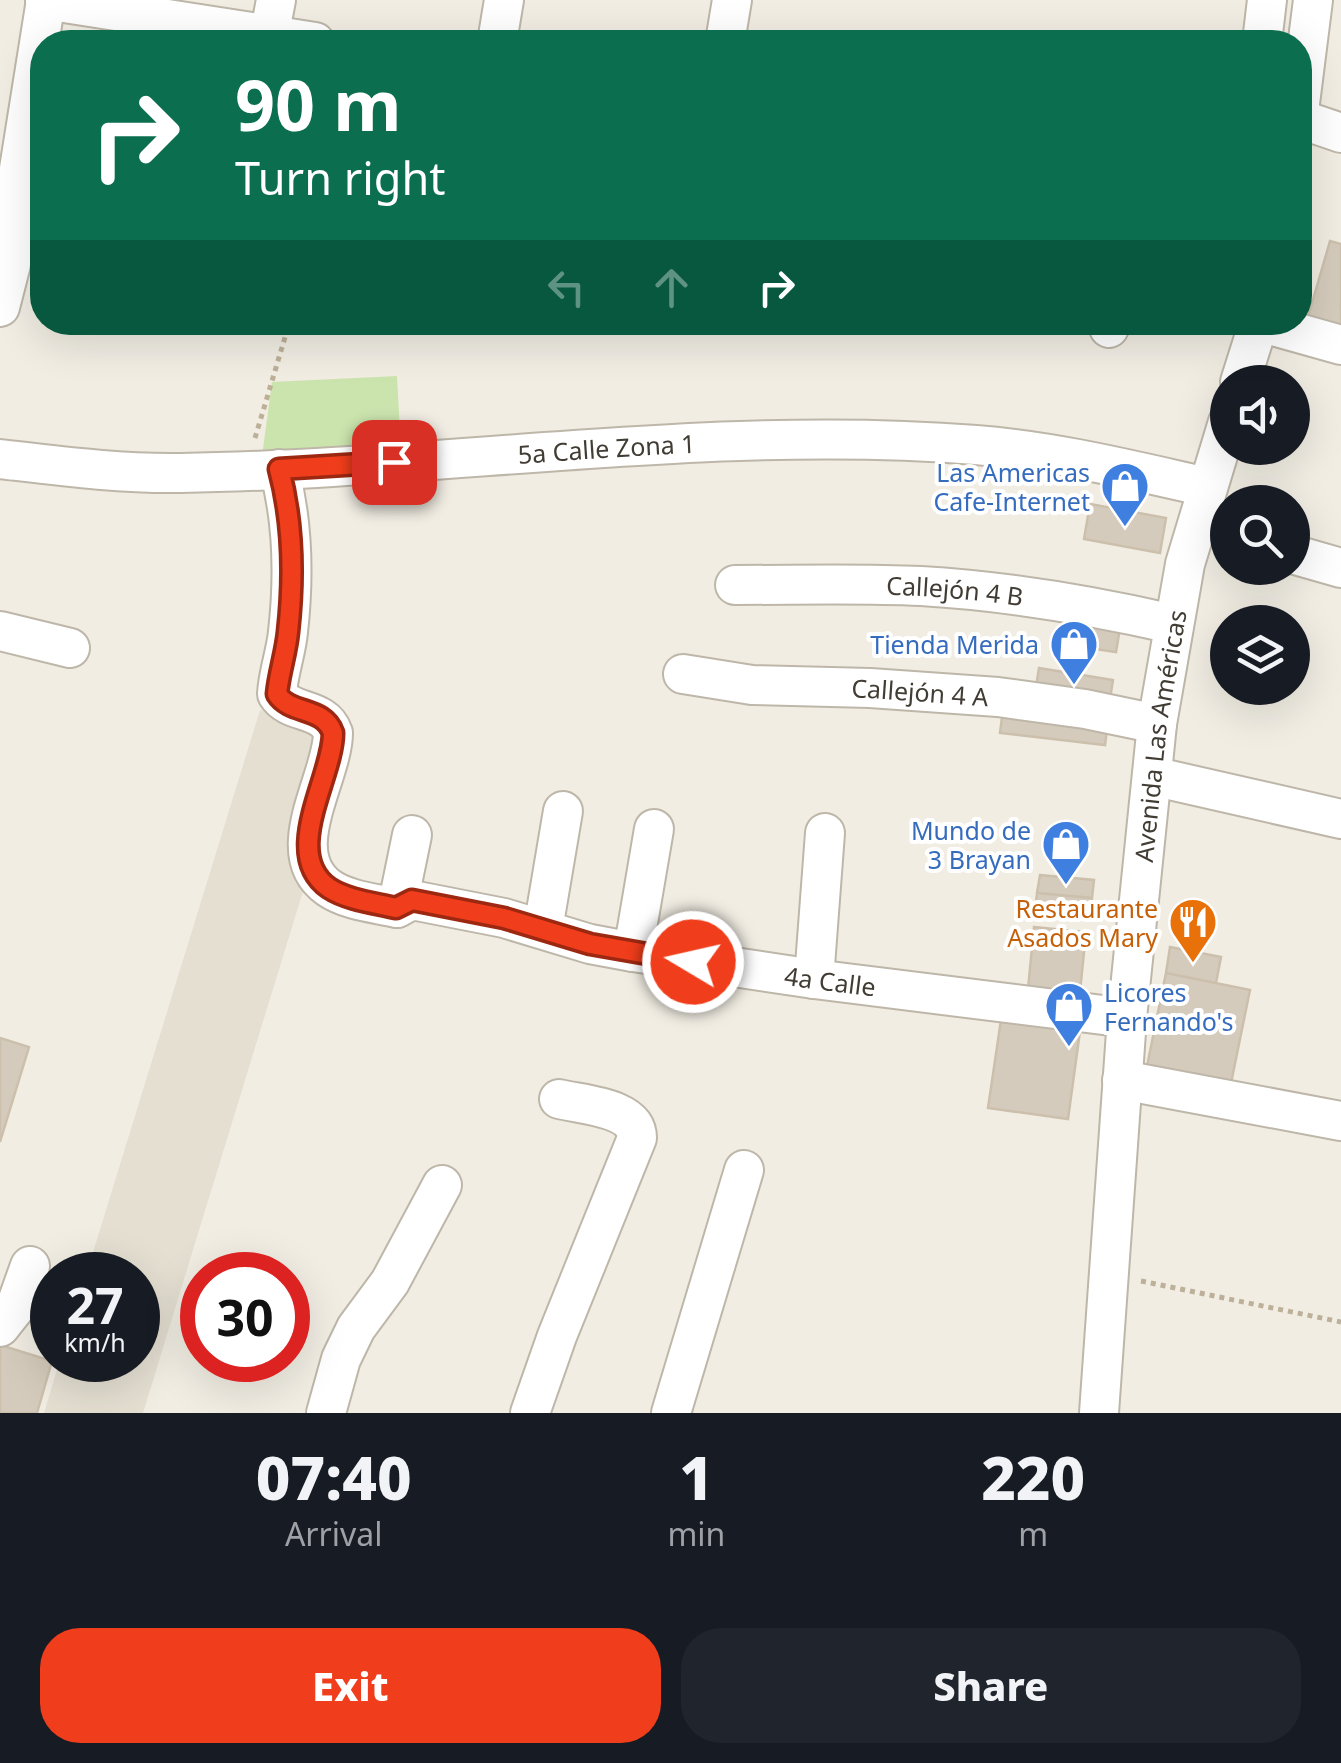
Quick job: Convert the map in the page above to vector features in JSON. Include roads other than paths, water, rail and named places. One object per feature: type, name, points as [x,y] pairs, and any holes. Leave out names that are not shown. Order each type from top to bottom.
[{"type":"street","points":[[40,30],[45,0],[271,26]]},
{"type":"street","points":[[499,30],[504,0]]},
{"type":"street","points":[[727,30],[732,0]]},
{"type":"street","points":[[1263,30],[1267,0]]},
{"type":"street","points":[[1309,30],[1313,0]]},
{"type":"street","points":[[0,307],[11,264],[11,219],[30,97]]},
{"type":"street","points":[[1312,123],[1341,132]]},
{"type":"street","points":[[1245,365],[1255,335]]},
{"type":"street","points":[[1305,335],[1341,345]]},
{"type":"street","name":"5a Calle Zona 1","points":[[0,459],[135,472],[263,470],[669,446],[885,442],[1027,450],[1207,487]]},
{"type":"street","name":"Avenida Las Américas","points":[[1210,519],[1207,487],[1214,465]]},
{"type":"street","name":"4a Calle","points":[[263,470],[289,524],[288,638],[277,694],[283,703],[318,715],[330,725],[333,742],[309,828],[309,852],[321,881],[330,889],[396,908],[412,900],[633,952],[1127,1018]]},
{"type":"street","name":"Avenida Las Américas","points":[[1099,1413],[1127,1018],[1158,724],[1173,624],[1210,532]]},
{"type":"street","points":[[1310,559],[1341,568]]},
{"type":"street","name":"Callejón 4 B","points":[[736,585],[919,586],[976,591],[1050,599],[1173,624]]},
{"type":"street","points":[[0,631],[70,648]]},
{"type":"street","name":"Callejón 4 A","points":[[682,674],[752,685],[998,697],[1158,724]]},
{"type":"street","points":[[1152,776],[1341,819]]},
{"type":"street","points":[[543,929],[562,811]]},
{"type":"street","points":[[633,952],[654,829]]},
{"type":"street","points":[[814,979],[824,833]]},
{"type":"street","points":[[396,908],[412,836]]},
{"type":"street","points":[[1122,1080],[1341,1121]]},
{"type":"street","points":[[530,1413],[636,1138],[631,1120],[558,1099]]},
{"type":"street","points":[[671,1413],[744,1170]]},
{"type":"street","points":[[326,1413],[341,1359],[356,1328],[390,1282],[442,1185]]},
{"type":"street","points":[[0,1327],[15,1308],[30,1266]]},
{"type":"place","name":"Las Americas Cafe-Internet","points":[[1125,528]]},
{"type":"place","name":"Tienda Merida","points":[[1074,686]]},
{"type":"place","name":"Mundo de 3 Brayan","points":[[1066,886]]},
{"type":"place","name":"Restaurante Asados Mary","points":[[1193,964]]},
{"type":"place","name":"Licores Fernando's","points":[[1069,1048]]}]
